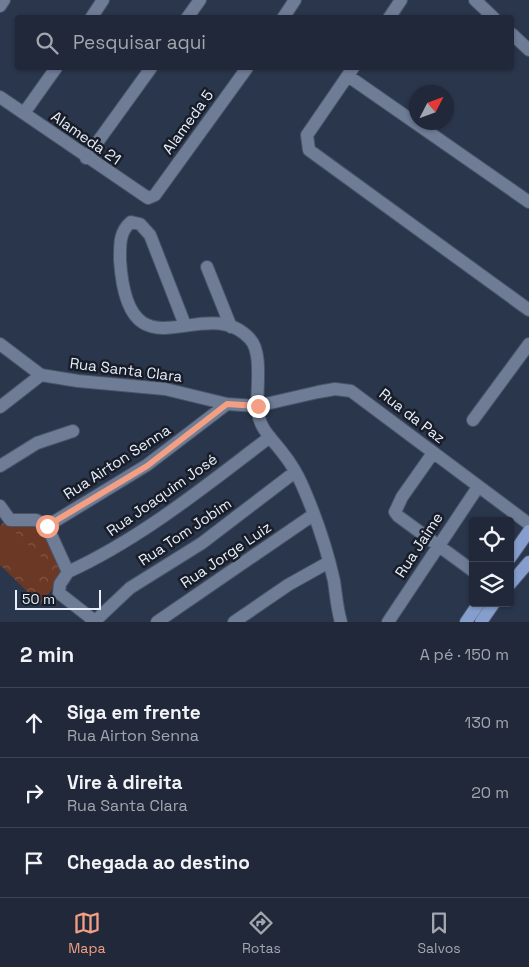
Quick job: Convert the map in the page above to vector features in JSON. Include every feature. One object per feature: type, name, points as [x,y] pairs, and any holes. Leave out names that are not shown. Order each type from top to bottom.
[{"type":"main road","points":[[514,552],[529,531]]},
{"type":"main road","points":[[514,579],[529,562]]},
{"type":"main road","points":[[466,622],[476,607]]},
{"type":"main road","points":[[481,622],[491,607]]},
{"type":"street","points":[[0,6],[4,0]]},
{"type":"street","points":[[93,15],[103,0]]},
{"type":"street","points":[[189,15],[200,0]]},
{"type":"street","points":[[285,15],[295,0]]},
{"type":"street","points":[[391,15],[401,0]]},
{"type":"street","points":[[476,0],[491,15]]},
{"type":"street","points":[[514,36],[529,50]]},
{"type":"street","points":[[24,113],[55,70]]},
{"type":"street","points":[[86,158],[150,70]]},
{"type":"street","name":"Alameda 5","points":[[155,195],[246,70]]},
{"type":"street","points":[[529,202],[350,72],[307,135],[309,150],[529,310]]},
{"type":"street","name":"Alameda 21","points":[[0,97],[145,198],[155,195]]},
{"type":"street","points":[[185,325],[150,234],[145,228],[135,222],[125,227],[122,233],[120,252],[122,287],[129,308],[136,317],[153,326],[167,329],[185,325],[231,327],[244,334],[254,345],[257,356],[260,421],[295,472],[313,515],[329,562],[338,621]]},
{"type":"street","points":[[207,266],[231,327]]},
{"type":"street","name":"Rua Santa Clara","points":[[0,344],[41,375],[78,381],[165,388],[227,404],[258,406]]},
{"type":"street","points":[[472,420],[529,344]]},
{"type":"street","points":[[0,407],[41,375]]},
{"type":"street","name":"Rua da Paz","points":[[258,406],[326,391],[351,391],[529,524]]},
{"type":"street","name":"Rua Airton Senna","points":[[47,526],[147,466],[227,404]]},
{"type":"street","points":[[0,466],[37,443],[73,431]]},
{"type":"street","name":"Rua Joaquim José","points":[[68,572],[104,555],[146,529],[270,437]]},
{"type":"street","points":[[433,452],[402,497],[395,512],[469,568]]},
{"type":"street","name":"Rua Tom Jobim","points":[[96,622],[130,588],[238,518],[295,472]]},
{"type":"street","name":"Rua Jaime","points":[[388,622],[478,487]]},
{"type":"street","points":[[0,506],[10,520],[36,520],[47,526],[68,572],[60,584],[59,592],[96,622]]},
{"type":"street","name":"Rua Jorge Luiz","points":[[157,622],[313,515]]},
{"type":"street","points":[[234,622],[288,585],[329,562]]},
{"type":"green space","points":[[5,521],[30,525],[43,532],[62,569],[51,591],[40,604],[0,565],[0,526]]},
{"type":"green space","points":[[10,528],[51,566],[32,586],[0,556],[0,539]]},
{"type":"route","points":[[47,526],[147,466],[210,415],[227,404],[258,406]]}]
